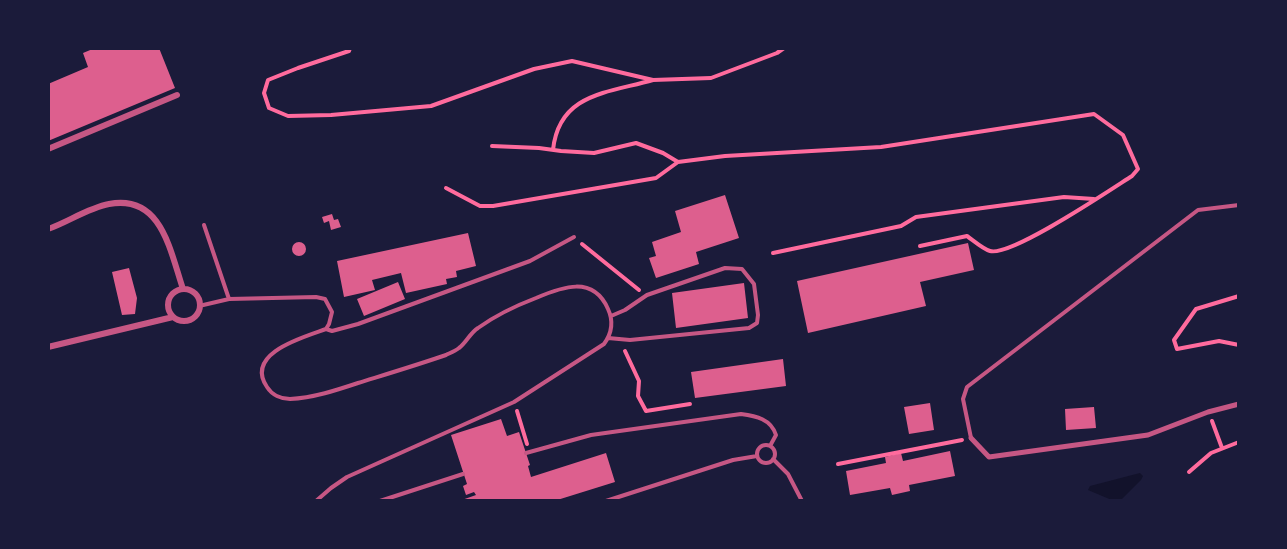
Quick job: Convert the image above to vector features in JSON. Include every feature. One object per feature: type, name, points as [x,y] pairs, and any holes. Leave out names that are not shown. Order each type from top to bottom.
[{"type":"street","points":[[48,149],[177,95]]},
{"type":"street","points":[[48,229],[110,204],[132,204],[145,210],[159,221],[183,289]]},
{"type":"street","points":[[183,289],[195,294],[200,306],[195,316],[178,320],[173,317],[168,300],[172,294],[183,289]]},
{"type":"street","points":[[48,347],[173,317]]},
{"type":"street","points":[[971,438],[990,457],[1148,435],[1208,412],[1239,404]]},
{"type":"lane","points":[[971,438],[963,399],[967,387],[1198,210],[1239,205]]},
{"type":"lane","points":[[204,225],[229,299]]},
{"type":"lane","points":[[316,501],[347,477],[514,402],[598,348],[608,338],[612,325],[611,316],[600,298],[592,291],[583,287],[562,287],[505,310],[475,330],[460,348],[446,355],[333,391],[287,399],[272,393],[263,380],[264,364],[268,357],[274,351],[296,339],[326,329],[332,331],[358,324],[530,261],[574,237]]},
{"type":"lane","points":[[608,338],[630,340],[749,328],[757,323],[758,315],[754,284],[742,269],[725,268],[646,295],[625,310],[611,316]]},
{"type":"lane","points":[[200,306],[229,299],[316,297],[325,299],[332,312],[332,318],[326,329]]},
{"type":"lane","points":[[528,453],[591,435],[741,414],[761,417],[774,427],[776,435],[770,446]]},
{"type":"lane","points":[[764,445],[770,446],[775,453],[769,462],[763,462],[757,456],[764,445]]},
{"type":"lane","points":[[606,501],[733,460],[757,456]]},
{"type":"lane","points":[[773,459],[788,474],[802,501]]},
{"type":"lane","points":[[380,501],[463,474]]},
{"type":"path","points":[[350,48],[349,51],[268,80],[264,93],[269,108],[288,116],[332,115],[431,106],[534,69],[572,61],[653,80]]},
{"type":"path","points":[[553,150],[557,127],[569,109],[589,97],[653,80],[711,78],[777,53],[784,48]]},
{"type":"path","points":[[446,188],[480,206],[493,206],[656,178],[678,162],[724,156],[881,147],[1094,114],[1123,135],[1138,169],[1132,176],[1035,236],[998,251],[991,251],[967,236],[920,246]]},
{"type":"path","points":[[492,146],[594,153],[636,143],[663,153],[678,162]]},
{"type":"path","points":[[773,253],[901,226],[916,218],[1064,197],[1095,199]]},
{"type":"path","points":[[574,237],[633,286]]},
{"type":"path","points":[[1239,296],[1196,309],[1174,340],[1177,349],[1219,341],[1239,345]]},
{"type":"path","points":[[624,348],[639,381],[638,396],[646,411],[690,404]]},
{"type":"path","points":[[514,402],[528,453]]},
{"type":"path","points":[[1208,412],[1222,448]]},
{"type":"path","points":[[838,464],[971,438]]},
{"type":"path","points":[[1189,472],[1201,460],[1222,448],[1239,442]]},
{"type":"shaded area","points":[[1140,473],[1143,476],[1141,480],[1120,501],[1114,501],[1088,490],[1090,486]]},
{"type":"building","points":[[95,48],[159,48],[175,88],[48,141],[48,84],[88,67],[83,53]]},
{"type":"building","points":[[725,195],[739,238],[696,252],[699,264],[656,278],[649,258],[656,256],[652,242],[681,232],[675,211]]},
{"type":"building","points":[[332,214],[334,220],[338,219],[341,227],[331,230],[329,221],[324,223],[322,217]]},
{"type":"building","points":[[468,233],[476,266],[456,271],[457,277],[446,279],[447,284],[406,293],[401,273],[372,280],[375,290],[344,297],[337,261]]},
{"type":"building","points":[[299,242],[304,244],[306,249],[304,254],[299,256],[294,254],[292,249],[294,244]]},
{"type":"building","points":[[968,243],[974,270],[920,282],[926,306],[808,333],[797,281]]},
{"type":"building","points":[[129,268],[137,298],[135,314],[122,315],[112,272]]},
{"type":"building","points":[[398,282],[405,299],[364,316],[357,299]]},
{"type":"building","points":[[744,283],[748,318],[676,328],[672,293]]},
{"type":"building","points":[[783,359],[786,386],[695,398],[691,372]]},
{"type":"building","points":[[930,403],[934,430],[909,434],[904,407]]},
{"type":"building","points":[[1094,407],[1096,428],[1066,430],[1065,409]]},
{"type":"building","points":[[501,419],[507,436],[519,432],[530,465],[528,466],[531,477],[606,453],[615,482],[554,501],[459,501],[476,495],[474,492],[466,495],[463,486],[467,484],[451,435]]},
{"type":"building","points":[[950,451],[955,476],[909,485],[910,491],[892,495],[890,488],[850,495],[846,471],[886,463],[885,457],[901,453],[903,461]]}]
